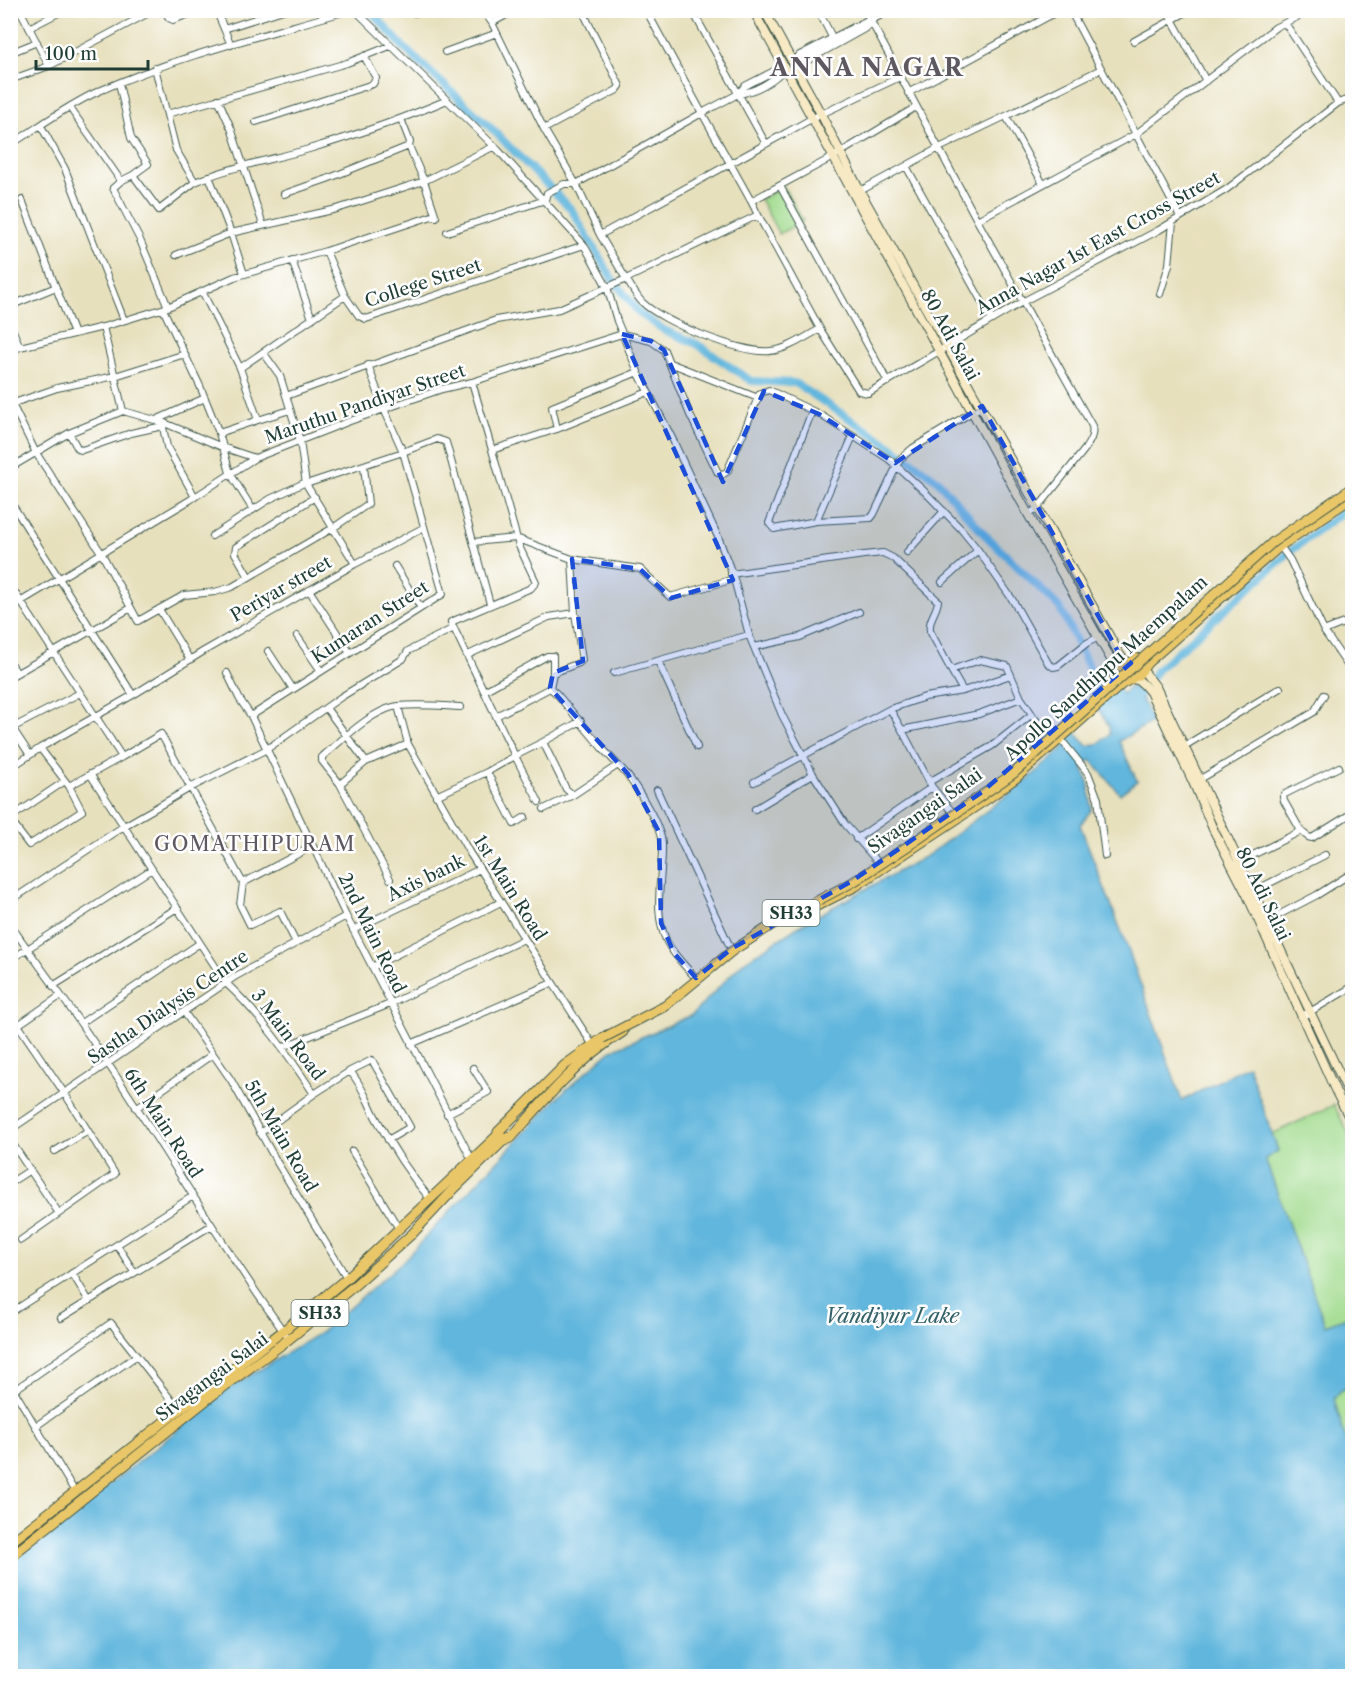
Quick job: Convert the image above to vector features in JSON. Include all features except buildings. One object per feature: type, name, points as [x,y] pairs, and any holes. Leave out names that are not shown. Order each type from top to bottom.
[{"type":"main road","name":"80 Adi Salai","points":[[753,10],[785,68],[817,116]]},
{"type":"main road","name":"80 Adi Salai","points":[[764,10],[793,63],[837,155],[944,348],[982,406],[1037,509],[1120,655],[1125,661],[1139,665],[1153,689],[1197,781],[1213,829],[1250,893],[1306,1014],[1336,1092],[1353,1123]]},
{"type":"main road","name":"80 Adi Salai","points":[[837,155],[860,191],[944,348],[973,411],[1028,514],[1099,637],[1118,681]]},
{"type":"main road","name":"Sivagangai Salai","points":[[1118,681],[1123,668],[1272,540],[1353,487]]},
{"type":"main road","name":"Apollo Sandhippu Maempalam","points":[[604,1040],[664,1006],[732,951],[775,923],[853,882],[1014,773],[1273,542],[1353,487]]},
{"type":"main road","name":"Apollo Sandhippu Maempalam","points":[[604,1040],[667,1008],[733,952],[776,925],[855,884],[1016,776],[1276,545],[1353,493]]},
{"type":"main road","name":"Sivagangai Salai","points":[[501,1138],[498,1132],[565,1065],[592,1044],[664,1005],[731,949],[774,922],[882,866],[1055,737],[1118,681],[1143,675],[1282,548],[1353,498]]},
{"type":"main road","name":"Sivagangai Salai","points":[[10,1557],[286,1335],[472,1160],[501,1138],[511,1138],[586,1059],[608,1041],[668,1009],[734,954],[777,926],[823,904],[1017,777],[1055,737]]},
{"type":"main road","name":"80 Adi Salai","points":[[1306,1014],[1350,1087],[1353,1100]]},
{"type":"main road","name":"Sivagangai Salai","points":[[10,1543],[179,1410],[354,1286],[413,1233],[501,1138],[582,1058],[604,1040]]},
{"type":"street","points":[[21,10],[49,66]]},
{"type":"street","points":[[29,28],[64,10]]},
{"type":"street","points":[[10,80],[49,66],[154,10]]},
{"type":"street","points":[[164,10],[171,20],[200,10]]},
{"type":"street","points":[[216,10],[231,45]]},
{"type":"street","points":[[224,28],[283,10]]},
{"type":"street","points":[[10,145],[94,93],[155,68],[350,10]]},
{"type":"street","points":[[355,10],[495,146],[584,244],[609,286],[622,334],[638,372],[719,538],[733,577],[749,635],[782,715],[813,774],[856,839],[882,866]]},
{"type":"street","points":[[415,13],[426,10]]},
{"type":"street","points":[[483,10],[492,23],[544,129],[576,184],[624,280],[641,302],[661,315],[727,345],[769,352],[786,347],[820,329]]},
{"type":"street","points":[[492,23],[515,10]]},
{"type":"street","points":[[544,129],[621,86],[582,10]]},
{"type":"street","name":"Anna Nagar 1st East Cross Street","points":[[646,10],[820,329],[859,391],[868,393],[1024,301],[1180,218],[1227,189],[1338,103],[1353,98]]},
{"type":"street","points":[[692,10],[766,144]]},
{"type":"street","points":[[818,10],[833,39]]},
{"type":"street","points":[[865,10],[977,220],[1092,426],[1093,432],[1085,449],[1037,509],[1028,514]]},
{"type":"street","points":[[793,63],[803,62],[864,28],[889,10]]},
{"type":"street","points":[[908,93],[1060,10]]},
{"type":"street","points":[[1070,10],[1180,218]]},
{"type":"street","points":[[1167,10],[1206,81]]},
{"type":"street","points":[[1134,41],[1190,10]]},
{"type":"street","points":[[977,220],[1136,135],[1276,27],[1312,10]]},
{"type":"street","points":[[545,200],[547,193],[564,184],[576,184],[738,94],[745,86],[774,70],[785,68],[800,56],[862,23],[871,21]]},
{"type":"street","points":[[1286,23],[1338,103]]},
{"type":"street","points":[[445,52],[497,33]]},
{"type":"street","points":[[10,52],[37,42]]},
{"type":"street","points":[[167,114],[364,57],[390,46]]},
{"type":"street","points":[[256,122],[373,84],[376,78],[364,57]]},
{"type":"street","points":[[155,68],[176,150],[195,182]]},
{"type":"street","points":[[860,191],[939,148],[1101,69]]},
{"type":"street","points":[[600,235],[817,116],[900,77]]},
{"type":"street","points":[[119,83],[131,138],[148,164],[113,188],[140,240],[165,308],[205,398],[219,433],[230,473],[253,510]]},
{"type":"street","points":[[218,99],[231,128],[263,225]]},
{"type":"street","points":[[133,175],[159,210],[195,182],[209,176],[309,149],[401,119],[447,100]]},
{"type":"street","points":[[751,201],[837,155],[916,107]]},
{"type":"street","points":[[69,108],[121,181]]},
{"type":"street","points":[[1006,116],[1043,184]]},
{"type":"street","points":[[10,351],[165,308],[244,274],[326,251],[432,216],[436,217],[401,119]]},
{"type":"street","points":[[41,126],[65,169],[124,320]]},
{"type":"street","points":[[284,194],[409,146]]},
{"type":"street","points":[[176,255],[231,232],[337,209],[424,181],[495,146]]},
{"type":"street","points":[[906,166],[992,320]]},
{"type":"street","points":[[209,176],[231,232],[244,274]]},
{"type":"street","points":[[780,186],[888,382]]},
{"type":"street","points":[[22,200],[74,334]]},
{"type":"street","points":[[447,232],[545,200]]},
{"type":"street","points":[[286,396],[496,320],[560,309],[758,215]]},
{"type":"street","points":[[1160,294],[1169,265],[1173,222]]},
{"type":"street","name":"College Street","points":[[240,368],[345,296],[358,316],[366,319],[584,244]]},
{"type":"street","points":[[326,251],[345,296]]},
{"type":"street","points":[[292,260],[312,319]]},
{"type":"street","points":[[10,306],[56,287]]},
{"type":"street","points":[[202,291],[240,368],[258,420]]},
{"type":"street","points":[[10,324],[20,347]]},
{"type":"street","points":[[102,327],[123,411]]},
{"type":"street","points":[[622,334],[657,343],[664,350],[690,415],[718,473],[727,472],[760,393],[769,390],[812,411],[899,462],[978,550],[1012,599],[1048,663],[1053,667],[1058,666],[1087,643],[1099,637]]},
{"type":"street","name":"Maruthu Pandiyar Street","points":[[10,608],[102,554],[255,458],[441,389],[472,382],[622,334]]},
{"type":"street","points":[[263,352],[280,376],[300,441],[306,483]]},
{"type":"street","points":[[185,354],[115,376],[57,388],[11,403],[36,453],[102,554],[138,621],[184,595],[215,592],[232,587],[333,528],[368,504],[364,466]]},
{"type":"street","points":[[670,363],[758,398]]},
{"type":"street","points":[[368,365],[403,452]]},
{"type":"street","points":[[557,429],[552,407],[638,372]]},
{"type":"street","points":[[472,382],[516,538],[536,579],[535,585],[451,622],[539,802]]},
{"type":"street","points":[[492,450],[557,429],[648,392]]},
{"type":"street","points":[[69,434],[78,449],[82,450],[160,423],[205,398]]},
{"type":"street","points":[[812,411],[769,523],[774,529],[816,521],[871,518],[899,462],[913,448],[982,406]]},
{"type":"street","points":[[219,433],[290,410]]},
{"type":"street","points":[[10,468],[69,434],[123,411],[255,458]]},
{"type":"street","points":[[160,423],[167,447],[195,497]]},
{"type":"street","points":[[816,521],[853,436]]},
{"type":"street","points":[[212,536],[278,494],[437,439],[446,442],[490,604]]},
{"type":"street","name":"Kumaran Street","points":[[251,716],[443,594],[403,452]]},
{"type":"street","name":"Periyar street","points":[[306,483],[355,564]]},
{"type":"street","points":[[249,577],[235,553],[236,547],[315,497]]},
{"type":"street","points":[[10,501],[133,695]]},
{"type":"street","points":[[907,552],[945,511]]},
{"type":"street","name":"Periyar street","points":[[10,768],[40,748],[309,590],[423,528]]},
{"type":"street","points":[[473,542],[516,538],[572,559],[640,568],[670,597],[733,577],[883,553],[893,558],[938,601],[938,607],[929,625],[930,631],[963,691]]},
{"type":"street","points":[[1282,548],[1324,632],[1353,672]]},
{"type":"street","points":[[942,582],[978,550]]},
{"type":"street","points":[[554,673],[582,660],[575,613],[572,559]]},
{"type":"street","points":[[395,566],[421,608]]},
{"type":"street","points":[[10,585],[122,757]]},
{"type":"street","points":[[309,590],[350,653]]},
{"type":"street","points":[[10,663],[14,675],[131,608]]},
{"type":"street","points":[[159,609],[190,660]]},
{"type":"street","points":[[754,646],[800,637],[859,612]]},
{"type":"street","points":[[468,655],[549,617],[575,613]]},
{"type":"street","points":[[1324,632],[1346,622],[1353,630]]},
{"type":"street","points":[[10,901],[124,826],[190,788],[267,749],[403,659],[408,651],[454,628]]},
{"type":"street","points":[[614,673],[749,635]]},
{"type":"street","points":[[297,636],[321,671]]},
{"type":"street","points":[[267,651],[293,689]]},
{"type":"street","points":[[484,691],[550,655],[554,658],[554,673],[550,688],[496,716]]},
{"type":"street","points":[[951,670],[980,660],[1007,666],[1031,715],[1085,768],[1098,799],[1105,856]]},
{"type":"street","points":[[658,661],[697,747]]},
{"type":"street","name":"2nd Main Road","points":[[227,673],[251,716],[390,1004],[472,1160]]},
{"type":"street","points":[[754,782],[890,709],[925,697],[963,691],[1011,675]]},
{"type":"street","points":[[550,688],[634,783],[662,839],[659,894],[661,923],[666,940],[696,978]]},
{"type":"street","points":[[1181,749],[1280,688]]},
{"type":"street","points":[[30,755],[11,727],[80,693]]},
{"type":"street","points":[[1197,781],[1314,712],[1324,695]]},
{"type":"street","points":[[902,730],[979,714],[1021,698]]},
{"type":"street","points":[[390,879],[340,784],[321,759],[346,736],[380,713],[398,706],[460,707]]},
{"type":"street","name":"1st Main Road","points":[[398,706],[408,744],[436,796],[592,1044]]},
{"type":"street","points":[[326,708],[366,762]]},
{"type":"street","points":[[890,709],[930,785],[953,813]]},
{"type":"street","points":[[856,839],[930,785],[992,746],[1031,715]]},
{"type":"street","points":[[436,796],[487,772],[580,721]]},
{"type":"street","points":[[40,748],[67,784],[82,811],[28,845],[10,819],[67,784],[122,757],[161,734],[243,883],[240,905],[250,925],[280,911],[296,943]]},
{"type":"street","points":[[543,742],[566,789],[573,795]]},
{"type":"street","points":[[340,784],[366,762],[408,744]]},
{"type":"street","points":[[544,809],[573,795],[618,765]]},
{"type":"street","points":[[1339,767],[1285,794],[1284,801],[1301,831],[1312,838],[1353,813]]},
{"type":"street","points":[[487,772],[514,824],[525,817]]},
{"type":"street","name":"3 Main Road","points":[[90,774],[226,983],[243,999],[283,1047],[314,1094],[350,1071],[360,1083],[388,1140],[412,1178],[430,1200]]},
{"type":"street","points":[[755,809],[813,774]]},
{"type":"street","points":[[657,790],[731,949]]},
{"type":"street","points":[[1235,864],[1301,831]]},
{"type":"street","points":[[243,883],[313,846]]},
{"type":"street","points":[[1250,893],[1325,855]]},
{"type":"street","points":[[10,960],[152,869]]},
{"type":"street","name":"Axis bank","points":[[353,930],[480,869]]},
{"type":"street","points":[[1263,923],[1353,873]]},
{"type":"street","points":[[372,967],[501,902]]},
{"type":"street","points":[[53,986],[177,908]]},
{"type":"street","name":"Sastha Dialysis Centre","points":[[10,1130],[226,983],[346,916]]},
{"type":"street","name":"6th Main Road","points":[[10,924],[81,1023],[286,1335]]},
{"type":"street","points":[[283,1047],[390,1004],[524,939]]},
{"type":"street","points":[[81,1023],[201,943]]},
{"type":"street","points":[[411,1044],[552,983]]},
{"type":"street","points":[[1306,1014],[1353,987]]},
{"type":"street","points":[[18,1025],[60,996]]},
{"type":"street","name":"5th Main Road","points":[[184,1012],[231,1080],[347,1278]]},
{"type":"street","points":[[10,1013],[65,1094],[115,1174],[21,1240]]},
{"type":"street","points":[[136,1108],[213,1054]]},
{"type":"street","points":[[350,1071],[372,1060],[382,1076],[410,1127],[388,1140]]},
{"type":"street","points":[[447,1114],[488,1092],[473,1068]]},
{"type":"street","points":[[1336,1092],[1350,1087]]},
{"type":"street","points":[[260,1132],[314,1094]]},
{"type":"street","points":[[55,1151],[88,1131]]},
{"type":"street","points":[[10,1140],[58,1212]]},
{"type":"street","points":[[352,1151],[399,1229]]},
{"type":"street","points":[[10,1183],[30,1170]]},
{"type":"street","points":[[10,1313],[193,1196]]},
{"type":"street","points":[[61,1318],[212,1225]]},
{"type":"street","points":[[117,1245],[134,1272]]},
{"type":"street","points":[[72,1273],[88,1301]]},
{"type":"street","points":[[75,1492],[36,1426],[13,1393],[111,1323],[179,1410]]},
{"type":"street","points":[[36,1426],[136,1356]]},
{"type":"highlighted area","points":[[622,334],[651,341],[664,350],[723,482],[764,391],[819,414],[895,463],[982,406],[1120,655],[1131,663],[982,792],[852,881],[731,949],[696,978],[674,953],[661,923],[659,832],[628,774],[550,688],[553,673],[583,661],[572,559],[640,569],[671,598],[733,580]]},
{"type":"green space","points":[[784,187],[803,221],[779,234],[760,199]]},
{"type":"green space","points":[[1334,1105],[1352,1140],[1352,1315],[1325,1325],[1265,1159],[1278,1151],[1272,1134]]},
{"type":"green space","points":[[1352,1385],[1352,1461],[1334,1399],[1340,1391]]},
{"type":"water","name":"Vandiyur Lake","points":[[1115,685],[1122,694],[1132,685],[1140,694],[1152,722],[1119,741],[1137,781],[1120,794],[1091,760],[1082,768],[1088,782],[1092,809],[1080,825],[1127,946],[1182,1101],[1248,1065],[1278,1151],[1265,1159],[1325,1325],[1352,1315],[1352,1385],[1340,1391],[1334,1399],[1352,1461],[1352,1676],[11,1676],[11,1561],[231,1387],[320,1333],[401,1263],[559,1096],[610,1051],[692,1015],[742,963],[804,923],[928,855],[1026,781],[1062,749],[1074,731],[1088,746],[1097,744],[1110,735],[1109,726],[1093,701]]},
{"type":"waterway","points":[[370,10],[405,49],[493,130],[571,209],[611,277],[639,313],[664,330],[697,344],[751,381],[795,383],[894,448],[937,480],[985,535],[1060,608],[1096,682],[1107,696]]},
{"type":"waterway","points":[[1134,700],[1157,670],[1292,550],[1352,505]]},
{"type":"district","name":"ANNA NAGAR","points":[[867,68]]},
{"type":"district","name":"GOMATHIPURAM","points":[[255,844]]}]
